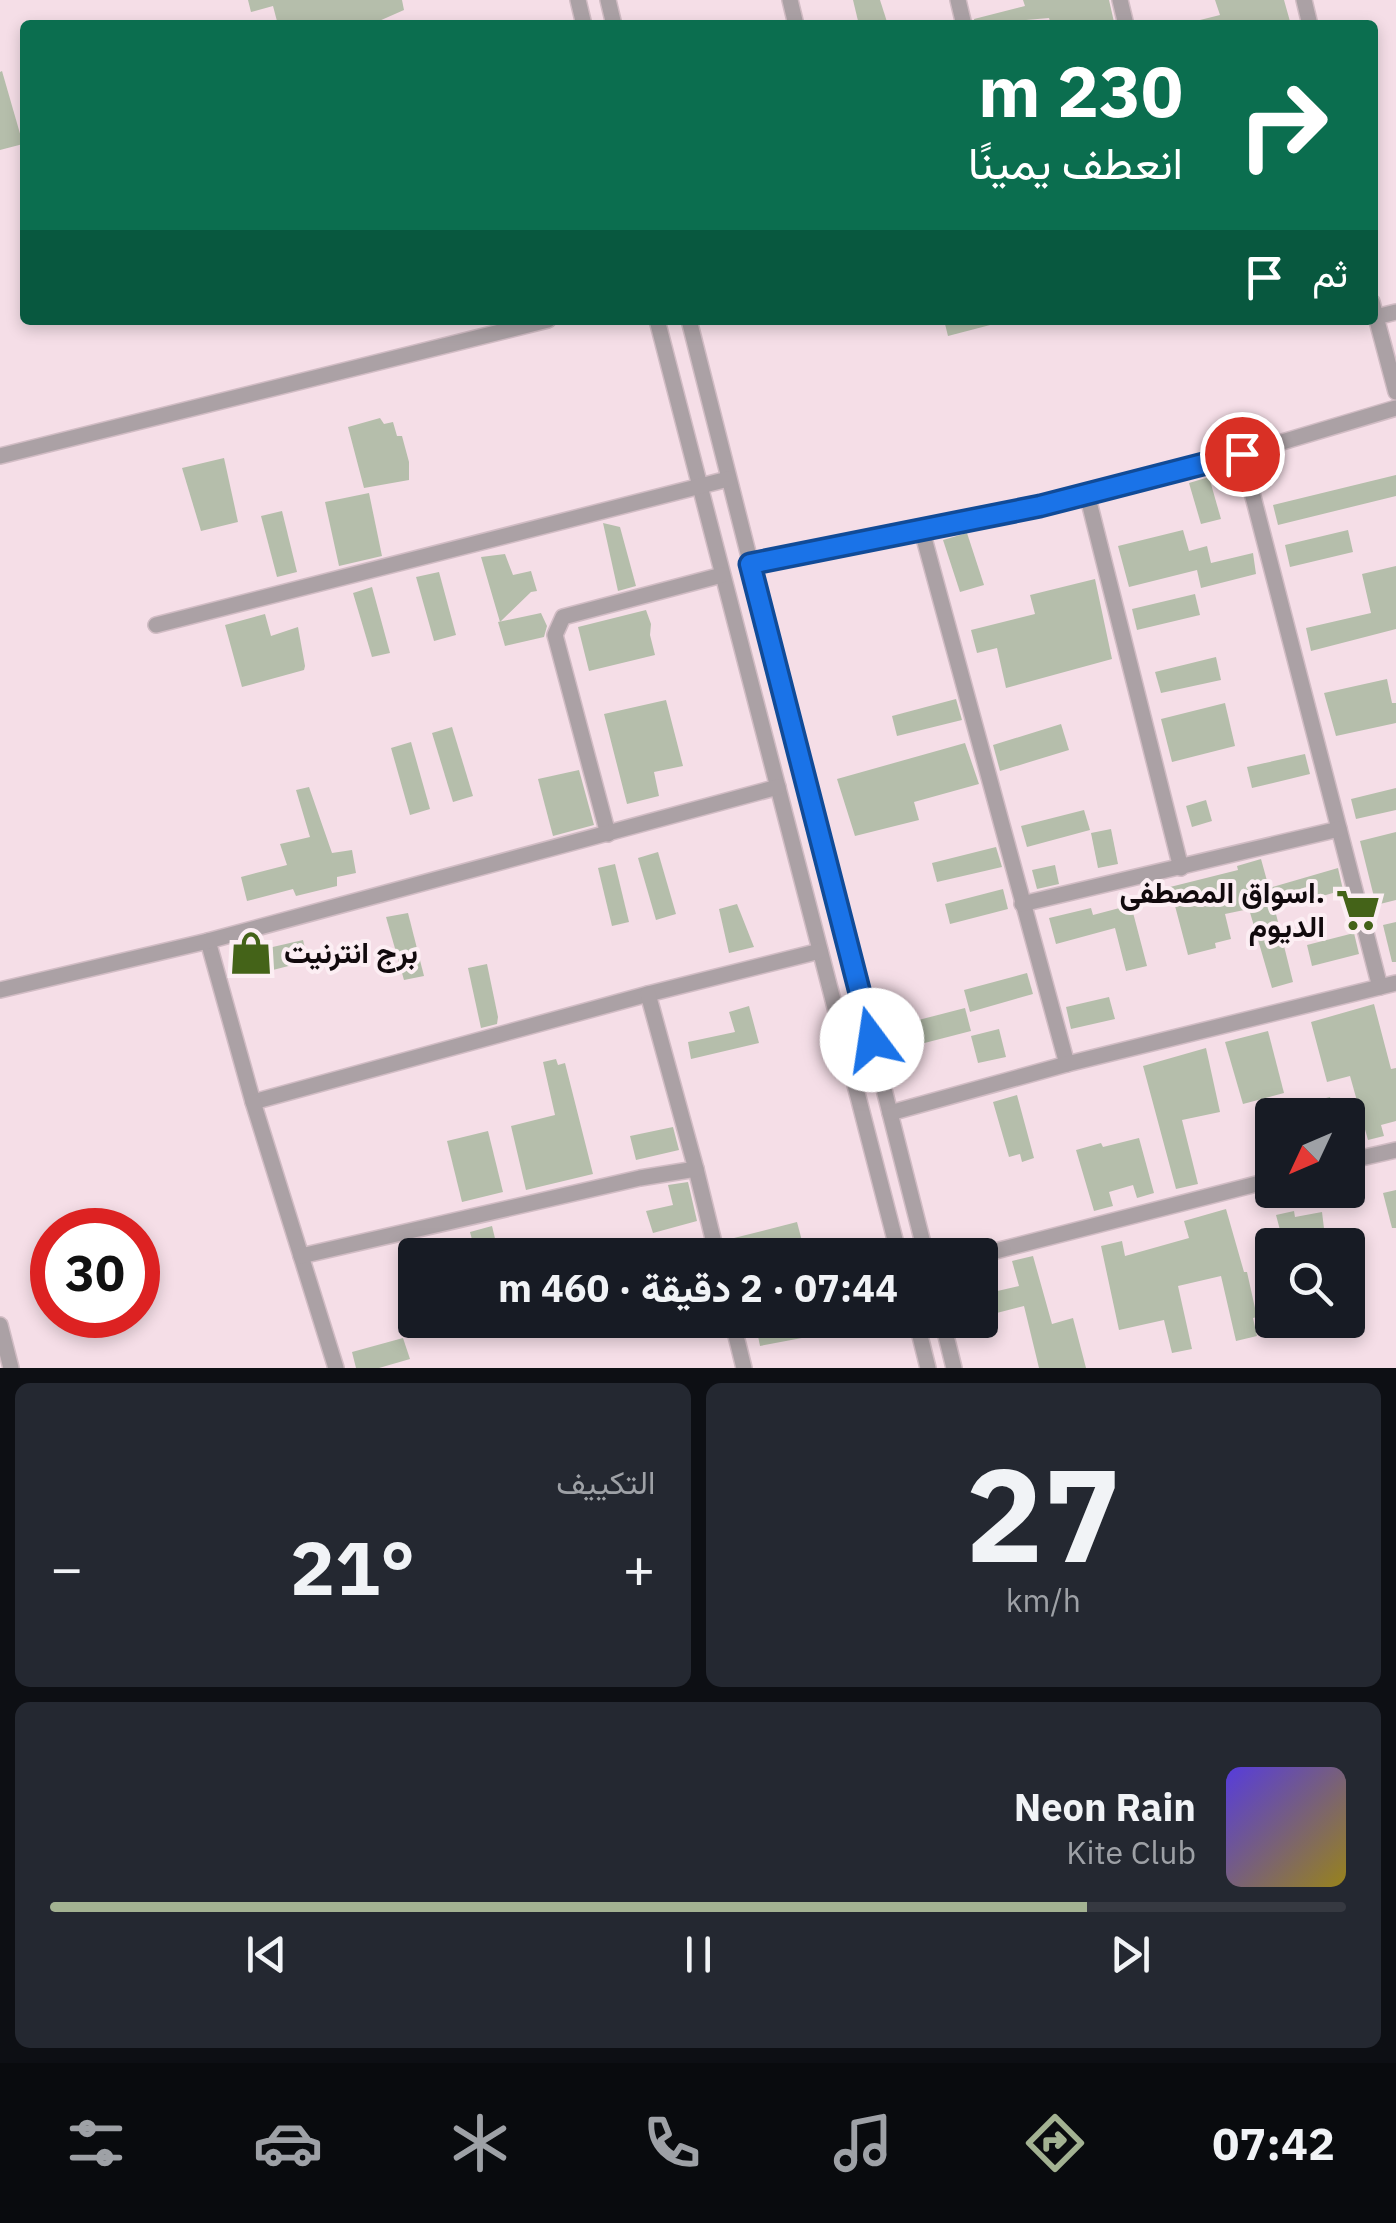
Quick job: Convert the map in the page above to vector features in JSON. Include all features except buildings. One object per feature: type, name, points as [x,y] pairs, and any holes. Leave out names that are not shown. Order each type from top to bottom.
[{"type":"street","points":[[1378,324],[1396,392]]},
{"type":"street","points":[[0,456],[528,325]]},
{"type":"street","points":[[658,325],[895,1238]]},
{"type":"street","points":[[689,325],[922,1238]]},
{"type":"street","points":[[750,564],[1086,494],[1242,454],[1396,408]]},
{"type":"street","points":[[890,1113],[1066,1064],[1388,985],[1340,830],[1242,454]]},
{"type":"street","points":[[156,626],[728,479]]},
{"type":"street","points":[[1086,494],[1181,868]]},
{"type":"street","points":[[922,531],[1066,1064]]},
{"type":"street","points":[[608,834],[555,634],[558,624],[564,617],[722,575]]},
{"type":"street","points":[[0,990],[208,941],[778,787]]},
{"type":"street","points":[[1022,904],[1340,830]]},
{"type":"street","points":[[208,941],[253,1102],[336,1368]]},
{"type":"street","points":[[253,1102],[820,951]]},
{"type":"street","points":[[648,994],[713,1238]]},
{"type":"street","points":[[1365,1158],[1396,1150]]},
{"type":"street","points":[[301,1256],[696,1168]]},
{"type":"street","points":[[998,1250],[1255,1184]]},
{"type":"street","points":[[0,1325],[11,1368]]},
{"type":"street","points":[[736,1338],[744,1368]]},
{"type":"street","points":[[920,1338],[928,1368]]},
{"type":"street","points":[[946,1338],[954,1368]]},
{"type":"place","name":"اسواق المصطفى. الديوم","points":[[1358,910]]},
{"type":"place","name":"برج انترنيت","points":[[251,953]]},
{"type":"route","points":[[872,1040],[750,564],[1040,506],[1242,454]]}]
